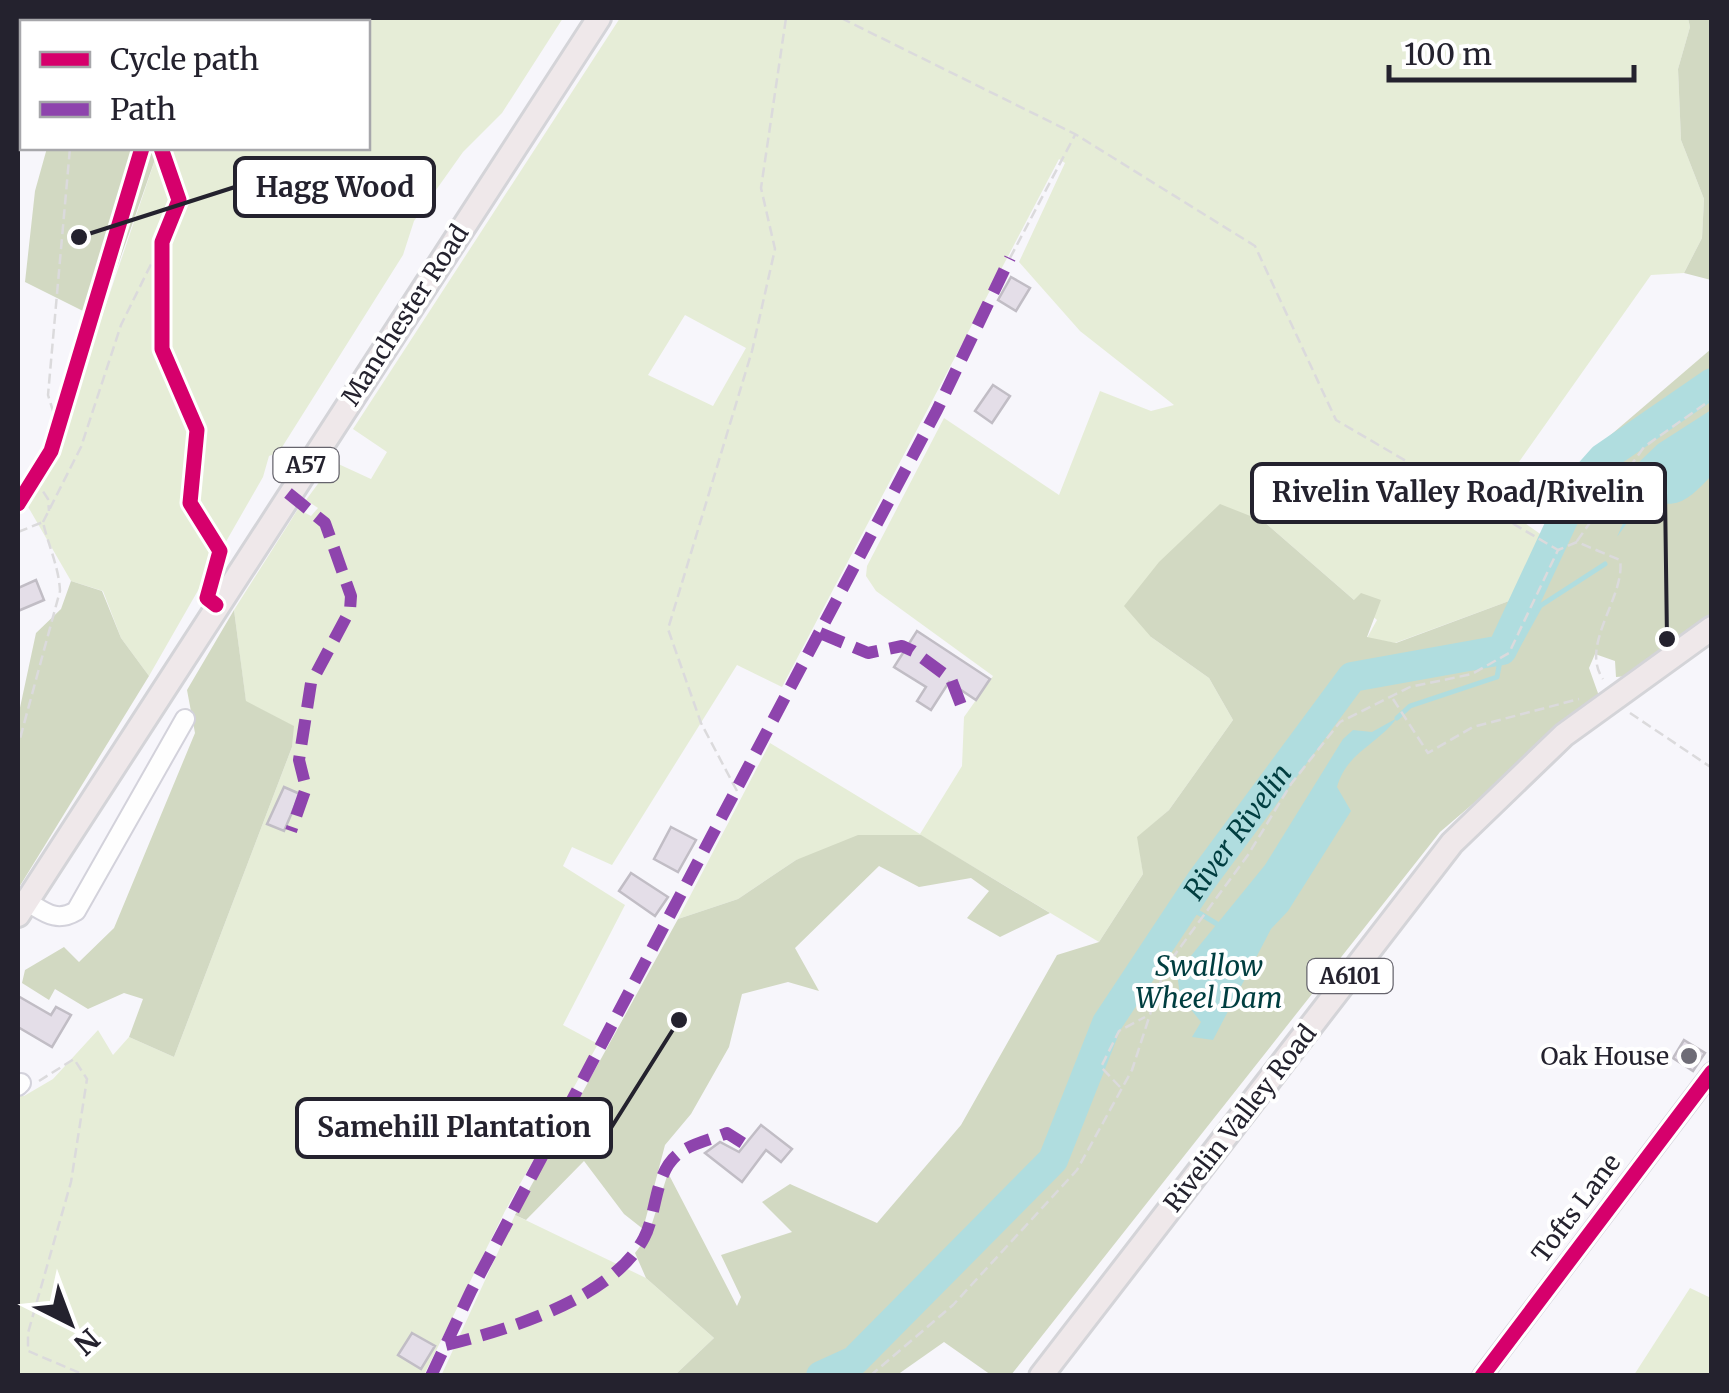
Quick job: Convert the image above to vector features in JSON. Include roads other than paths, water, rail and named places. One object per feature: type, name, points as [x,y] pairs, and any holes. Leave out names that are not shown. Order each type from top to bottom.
[{"type":"main road","name":"Manchester Road","points":[[22,908],[599,18]]},
{"type":"main road","name":"Rivelin Valley Road","points":[[1041,1376],[1452,843],[1564,735],[1712,628]]},
{"type":"street","points":[[22,908],[64,918],[76,911],[185,719]]},
{"type":"street","name":"Tofts Lane","points":[[1482,1376],[1712,1072]]},
{"type":"water","points":[[1711,410],[1711,476],[1682,501],[1666,504],[1645,498],[1617,537],[1637,491],[1635,466],[1658,444]]},
{"type":"water","name":"Swallow Wheel Dam","points":[[1397,718],[1355,757],[1342,775],[1337,787],[1351,811],[1288,911],[1271,929],[1213,1040],[1192,1037],[1201,1022],[1180,996],[1177,973],[1265,865],[1343,739],[1353,730],[1372,732]]},
{"type":"waterway","name":"River Rivelin","points":[[821,1376],[854,1361],[1053,1160],[1107,1023],[1201,881],[1352,677],[1502,650],[1579,485],[1603,458],[1712,383]]},
{"type":"waterway","name":"River Rivelin","points":[[1397,718],[1410,706],[1497,677],[1502,650],[1514,653],[1540,606],[1605,564]]},
{"type":"waterway","points":[[1186,905],[1217,924]]},
{"type":"place","name":"Hagg Wood","points":[[79,237]]},
{"type":"place","name":"Rivelin Valley Road/Rivelin","points":[[1667,639]]},
{"type":"place","name":"Samehill Plantation","points":[[679,1020]]},
{"type":"place","name":"Oak House","points":[[1689,1056]]}]
